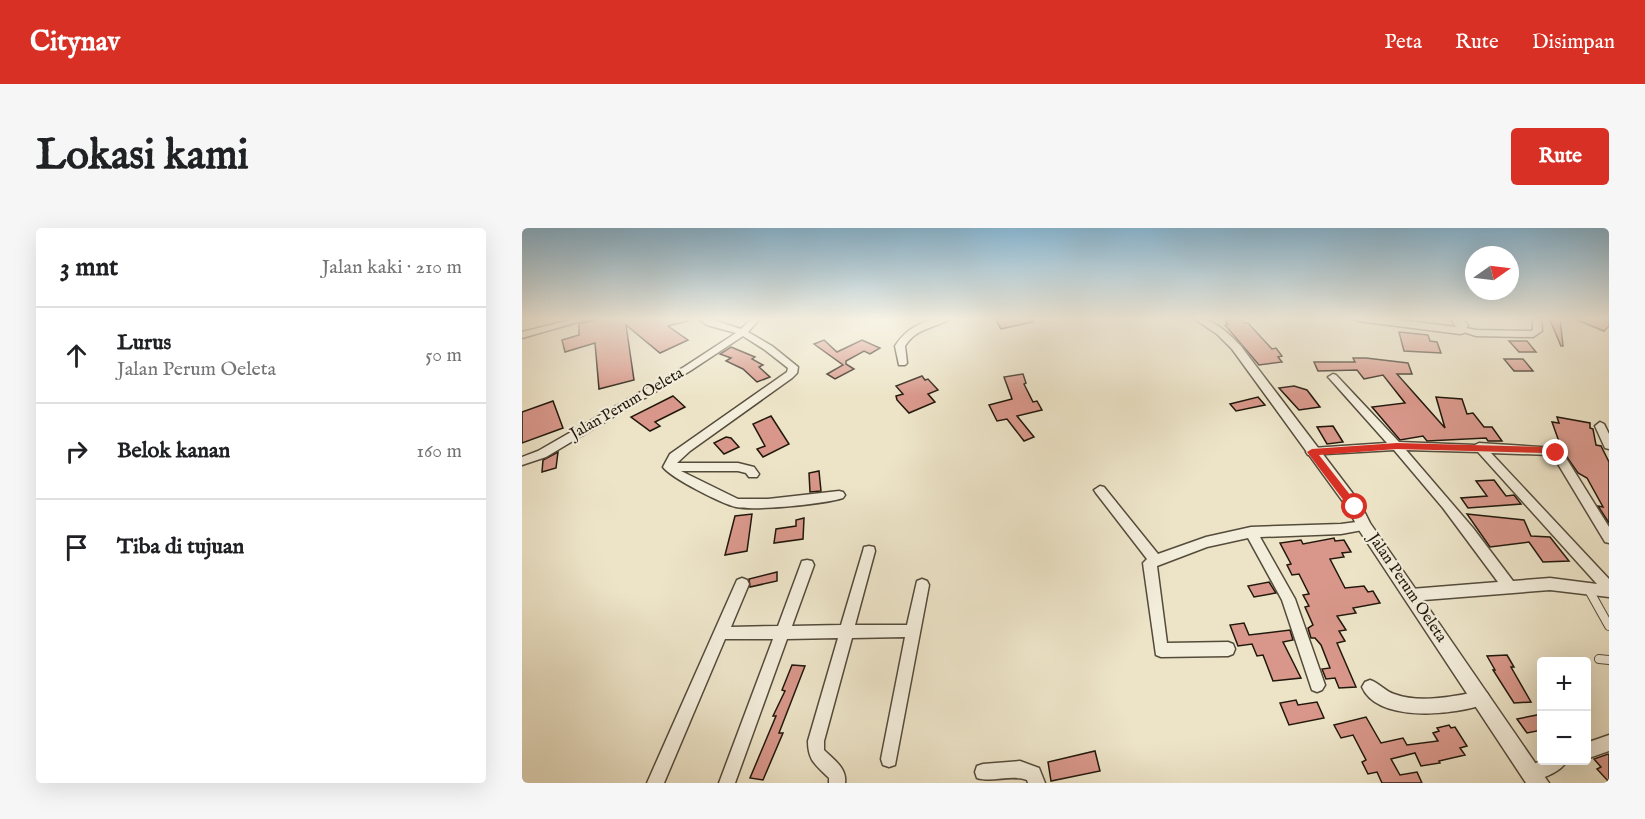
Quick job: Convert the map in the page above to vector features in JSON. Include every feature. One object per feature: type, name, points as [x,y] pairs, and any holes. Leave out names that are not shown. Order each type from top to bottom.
[{"type":"street","name":"Jalan Perum Oeleta","points":[[522,461],[542,454],[725,344]]},
{"type":"street","points":[[669,467],[675,457],[686,448],[792,373],[793,367],[777,352],[762,344]]},
{"type":"street","points":[[901,344],[902,363]]},
{"type":"street","name":"Jalan Perum Oeleta","points":[[1233,344],[1355,507],[1364,526],[1535,778]]},
{"type":"street","points":[[1333,377],[1397,446],[1481,545],[1509,587]]},
{"type":"street","points":[[1600,426],[1609,445]]},
{"type":"street","points":[[1312,452],[1397,446],[1546,450],[1556,453],[1609,538]]},
{"type":"street","points":[[1479,447],[1609,589]]},
{"type":"street","points":[[669,467],[738,467],[750,470],[753,474]]},
{"type":"street","points":[[669,467],[678,475],[737,503],[768,503],[839,495]]},
{"type":"street","points":[[1100,490],[1155,561]]},
{"type":"street","points":[[1228,649],[1161,651],[1150,563],[1206,542],[1251,532],[1364,526]]},
{"type":"street","points":[[1251,532],[1288,599],[1317,686]]},
{"type":"street","points":[[837,783],[838,775],[816,753],[816,741],[869,551]]},
{"type":"street","points":[[727,783],[807,565]]},
{"type":"street","points":[[654,783],[742,584]]},
{"type":"street","points":[[1411,595],[1550,584],[1609,589]]},
{"type":"street","points":[[890,759],[922,585]]},
{"type":"street","points":[[720,633],[913,631]]},
{"type":"street","points":[[1370,687],[1383,699],[1403,703],[1443,704],[1482,698]]},
{"type":"street","points":[[1591,750],[1609,743]]},
{"type":"street","points":[[1535,778],[1552,765]]},
{"type":"street","points":[[983,772],[1020,769],[1033,774],[1037,783]]},
{"type":"lane","points":[[1588,587],[1609,627]]},
{"type":"lane","points":[[1599,659],[1609,660]]},
{"type":"building","points":[[563,344],[592,344],[565,352]]},
{"type":"building","points":[[595,344],[629,344],[634,380],[599,389]]},
{"type":"building","points":[[649,344],[680,344],[660,353]]},
{"type":"building","points":[[814,344],[828,344],[837,352],[854,344],[871,344],[880,348],[870,354],[864,351],[846,361],[846,364],[854,369],[835,379],[827,374],[843,365]]},
{"type":"building","points":[[1241,344],[1267,344],[1272,349],[1276,348],[1282,356],[1278,357],[1282,362],[1259,365]]},
{"type":"building","points":[[1402,344],[1438,344],[1441,353],[1404,351]]},
{"type":"building","points":[[1512,344],[1529,344],[1536,352],[1519,352]]},
{"type":"building","points":[[731,347],[755,357],[752,359],[763,365],[759,367],[770,377],[757,382],[743,369],[726,361],[731,358],[720,354]]},
{"type":"building","points":[[1353,358],[1408,363],[1412,374],[1397,374],[1445,428],[1436,397],[1462,399],[1467,414],[1473,413],[1484,427],[1492,427],[1502,441],[1488,441],[1486,438],[1427,441],[1423,436],[1400,440],[1372,407],[1405,403],[1383,375],[1364,379],[1357,370],[1318,371],[1314,362],[1355,362]]},
{"type":"building","points":[[1504,359],[1523,359],[1533,371],[1514,371]]},
{"type":"building","points":[[1023,374],[1026,383],[1024,384],[1033,402],[1037,401],[1042,410],[1017,416],[1034,437],[1024,441],[1007,419],[997,421],[989,405],[1012,399],[1004,377]]},
{"type":"building","points":[[922,376],[938,390],[928,394],[935,402],[909,413],[897,400],[896,396],[903,394],[896,386]]},
{"type":"building","points":[[1294,386],[1307,390],[1320,407],[1299,410],[1279,388]]},
{"type":"building","points":[[673,396],[685,407],[655,422],[660,426],[650,431],[631,417]]},
{"type":"building","points":[[1258,397],[1265,405],[1236,411],[1230,404]]},
{"type":"building","points":[[553,401],[563,428],[522,443],[522,412]]},
{"type":"building","points":[[771,416],[789,444],[763,457],[757,449],[765,446],[753,424]]},
{"type":"building","points":[[1557,417],[1590,423],[1590,428],[1593,429],[1596,445],[1601,446],[1609,462],[1609,523],[1598,506],[1603,507],[1587,478],[1578,473],[1562,450],[1552,422],[1559,423]]},
{"type":"building","points":[[1333,426],[1343,442],[1327,444],[1317,427]]},
{"type":"building","points":[[726,437],[731,438],[739,447],[724,454],[714,443]]},
{"type":"building","points":[[558,452],[556,468],[542,472],[543,460]]},
{"type":"building","points":[[819,471],[821,491],[810,492],[809,473]]},
{"type":"building","points":[[1494,480],[1506,496],[1514,495],[1521,504],[1468,508],[1461,498],[1487,496],[1476,481]]},
{"type":"building","points":[[752,514],[747,551],[725,555],[735,516]]},
{"type":"building","points":[[1467,514],[1524,520],[1531,536],[1550,537],[1569,561],[1543,562],[1529,542],[1490,547]]},
{"type":"building","points":[[804,518],[803,539],[774,543],[776,529],[796,526],[796,520]]},
{"type":"building","points":[[1334,538],[1335,541],[1344,540],[1351,552],[1342,553],[1344,557],[1330,559],[1345,588],[1364,586],[1368,592],[1373,591],[1380,603],[1353,608],[1356,613],[1337,616],[1346,630],[1339,631],[1345,641],[1337,643],[1356,687],[1339,688],[1335,678],[1326,679],[1322,669],[1330,668],[1321,645],[1315,638],[1311,638],[1308,628],[1313,625],[1305,607],[1309,606],[1303,595],[1309,594],[1299,574],[1292,575],[1287,565],[1291,564],[1280,543],[1301,540],[1303,544]]},
{"type":"building","points":[[777,572],[777,581],[750,587],[749,579]]},
{"type":"building","points":[[1269,582],[1276,593],[1254,597],[1248,586]]},
{"type":"building","points":[[1244,623],[1249,635],[1290,630],[1293,640],[1283,642],[1301,678],[1273,681],[1263,655],[1257,656],[1252,644],[1238,646],[1230,625]]},
{"type":"building","points":[[1507,655],[1514,667],[1511,667],[1531,702],[1514,703],[1487,656]]},
{"type":"building","points":[[792,665],[805,666],[779,733],[783,733],[763,780],[750,778],[776,716],[773,716],[785,691],[782,690]]},
{"type":"building","points":[[1296,700],[1298,705],[1317,702],[1324,718],[1289,725],[1280,703]]},
{"type":"building","points":[[1537,715],[1537,731],[1527,733],[1517,719]]},
{"type":"building","points":[[1366,717],[1381,743],[1403,738],[1407,745],[1438,741],[1433,733],[1439,731],[1437,728],[1449,725],[1451,728],[1455,727],[1467,746],[1460,748],[1465,755],[1421,766],[1415,753],[1391,759],[1400,775],[1417,772],[1422,783],[1382,783],[1377,772],[1368,774],[1362,762],[1366,760],[1353,735],[1341,738],[1334,725]]},
{"type":"building","points":[[1095,751],[1100,771],[1051,781],[1048,762]]},
{"type":"building","points":[[1608,754],[1609,782],[1597,769],[1601,767],[1594,759]]},
{"type":"route","points":[[1355,507],[1312,452],[1397,446],[1479,447],[1521,451],[1546,450],[1556,453]]}]
